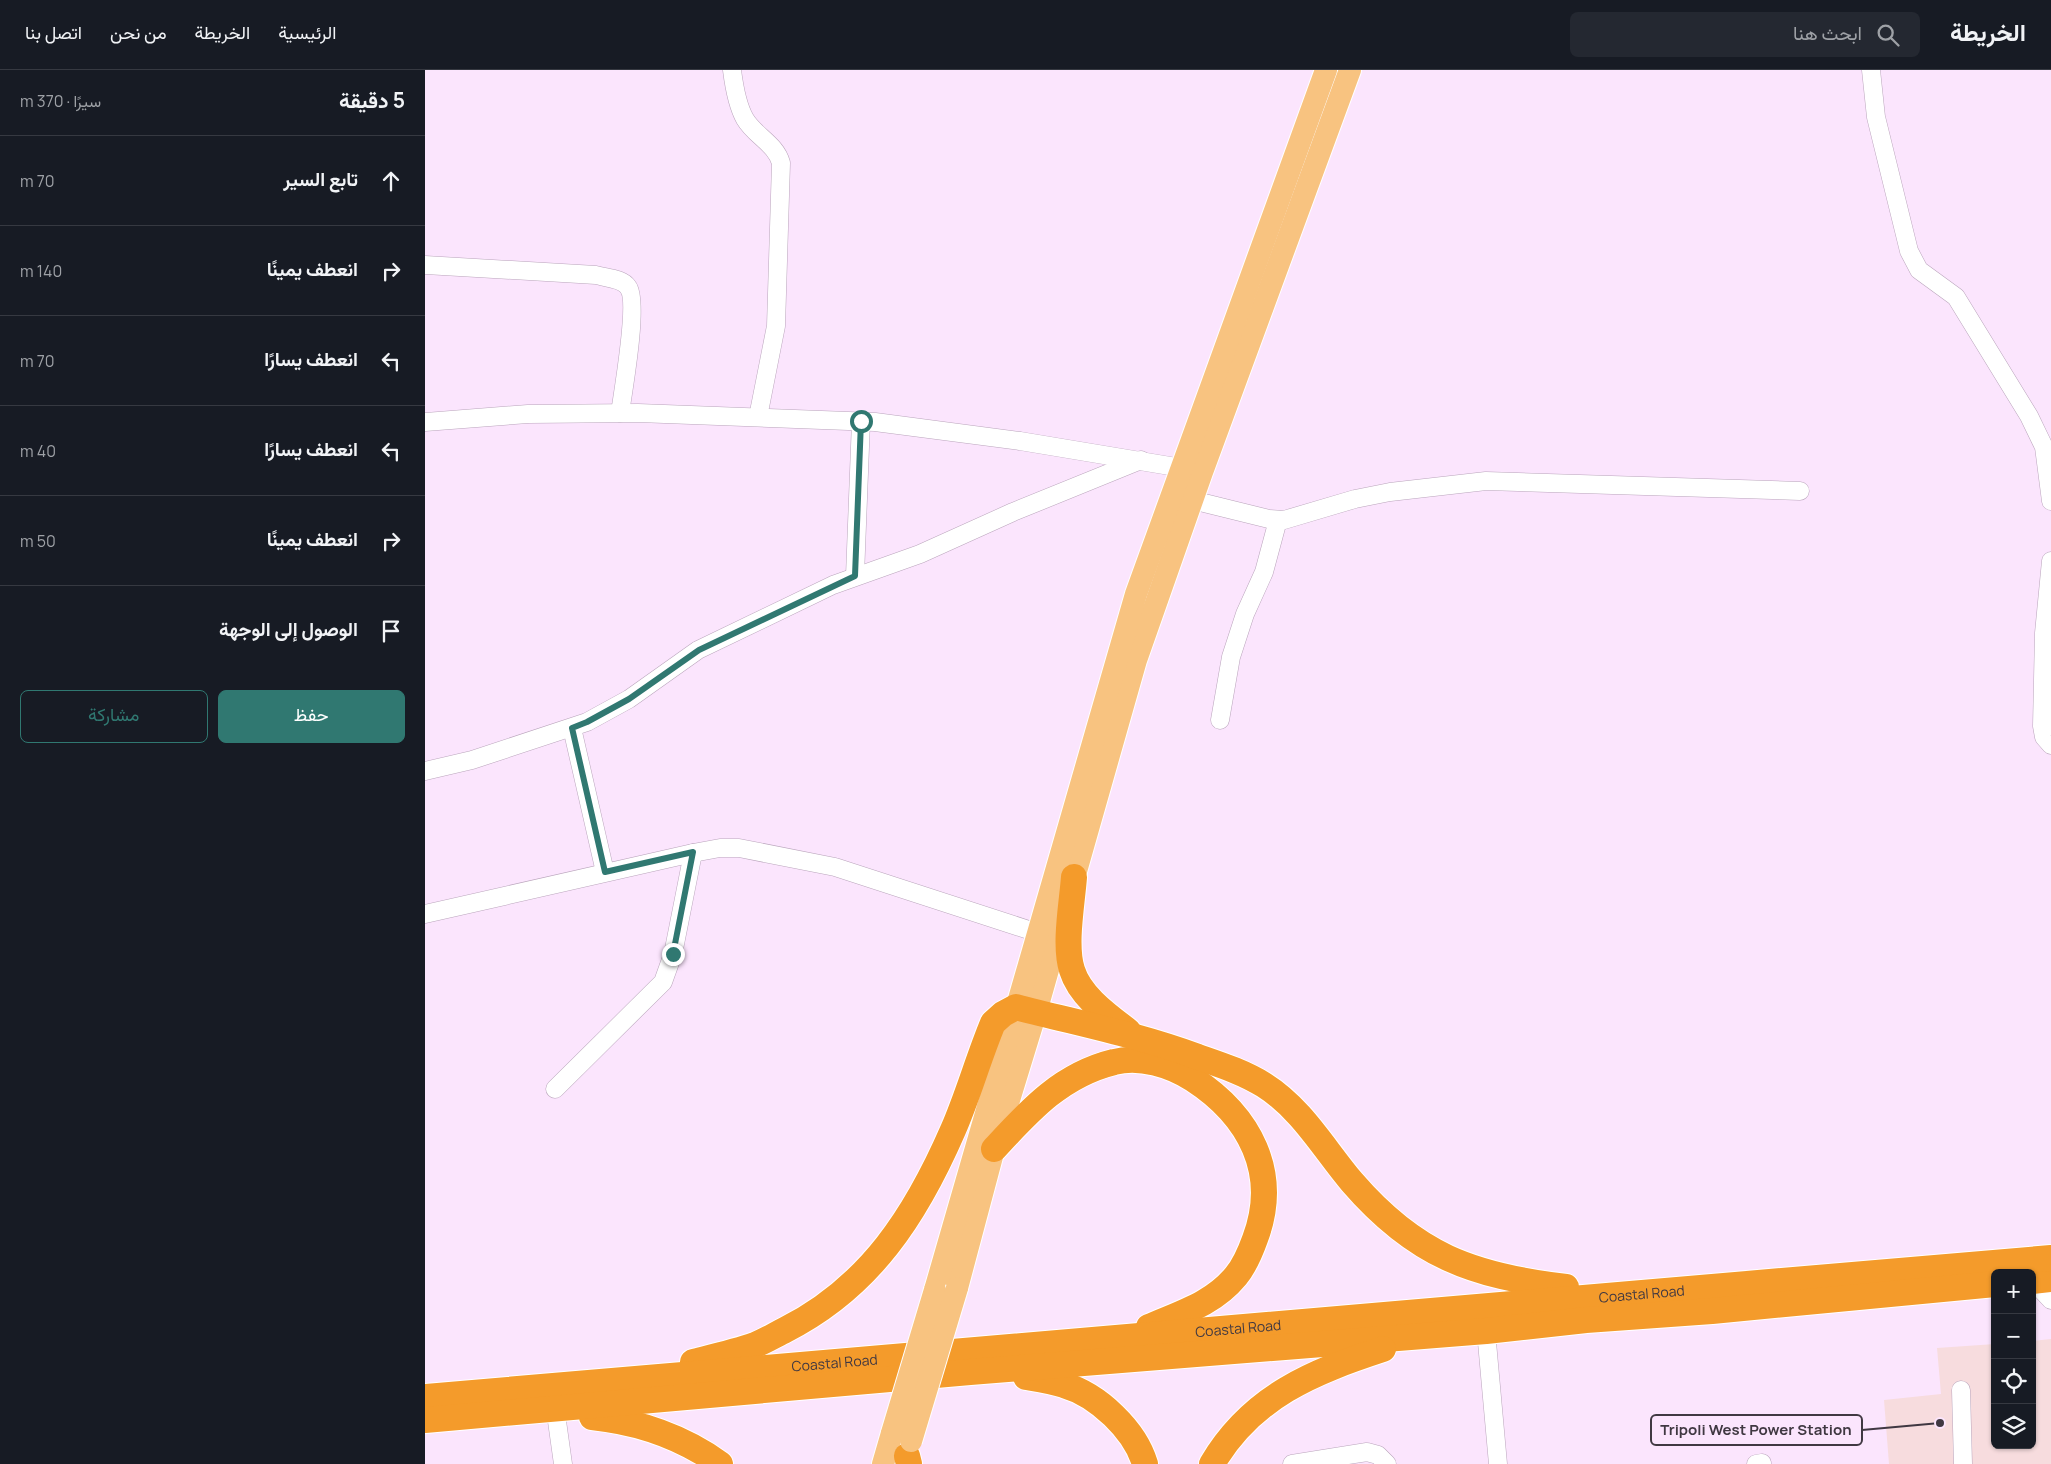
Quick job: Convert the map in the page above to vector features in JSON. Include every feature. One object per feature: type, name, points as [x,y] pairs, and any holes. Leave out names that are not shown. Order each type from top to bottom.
[{"type":"highway","points":[[1074,877],[1069,952],[1072,970],[1079,986],[1102,1011],[1135,1036]]},
{"type":"highway","points":[[631,1378],[756,1344],[809,1318],[863,1273],[896,1236],[923,1195],[954,1128],[993,1023],[1003,1014],[1026,1010],[1135,1036],[1234,1069],[1265,1086],[1292,1108],[1318,1136],[1352,1182],[1389,1221],[1443,1257],[1517,1281],[1607,1295]]},
{"type":"highway","points":[[994,1150],[1033,1106],[1063,1082],[1115,1062],[1135,1060],[1177,1069],[1208,1089],[1233,1112],[1253,1142],[1260,1162],[1266,1190],[1261,1223],[1247,1260],[1236,1276],[1205,1303],[1131,1336]]},
{"type":"highway","name":"Coastal Road","points":[[425,1397],[631,1378],[856,1362],[992,1347],[2051,1258]]},
{"type":"highway","points":[[2036,1281],[2051,1279]]},
{"type":"highway","name":"Coastal Road","points":[[425,1420],[549,1413],[970,1372],[1486,1331],[1586,1320],[1712,1311],[1991,1284]]},
{"type":"highway","points":[[1212,1464],[1229,1440],[1249,1418],[1296,1383],[1325,1368],[1424,1335]]},
{"type":"highway","points":[[970,1372],[1026,1377],[1065,1385],[1089,1396],[1115,1418],[1134,1439],[1145,1464]]},
{"type":"highway","points":[[549,1413],[622,1420],[648,1427],[674,1436],[721,1464]]},
{"type":"main road","points":[[883,1464],[905,1452],[957,1288],[994,1150],[1026,1010],[1038,933],[1136,594],[1326,70]]},
{"type":"main road","points":[[905,1452],[935,1290],[1026,1010],[1074,877],[1137,660],[1192,500],[1350,70]]},
{"type":"street","points":[[732,70],[736,93],[745,118],[779,154],[781,163],[775,326],[758,417]]},
{"type":"street","points":[[1871,70],[1876,117],[1909,251],[1919,270],[1956,297],[2025,408],[2044,446],[2051,501]]},
{"type":"street","points":[[425,265],[596,275],[619,280],[628,286],[632,295],[632,316],[620,413]]},
{"type":"street","points":[[425,422],[527,414],[620,413],[861,421],[944,430],[1182,468]]},
{"type":"street","points":[[855,576],[861,421]]},
{"type":"street","points":[[425,771],[473,760],[587,722],[629,699],[699,650],[855,576],[920,554],[1013,512],[1141,460]]},
{"type":"street","points":[[1192,500],[1223,509],[1278,520],[1295,517],[1355,499],[1390,492],[1486,481],[1800,491]]},
{"type":"street","points":[[1220,720],[1231,657],[1245,614],[1264,572],[1278,520]]},
{"type":"street","points":[[2051,561],[2044,633],[2042,726],[2044,737],[2051,744]]},
{"type":"street","points":[[572,728],[605,872]]},
{"type":"street","points":[[425,914],[693,852],[720,848],[739,848],[820,863],[887,882],[1038,933]]},
{"type":"street","points":[[555,1089],[663,982],[673,954],[693,852]]},
{"type":"street","points":[[2036,1284],[2051,1300]]},
{"type":"street","points":[[1486,1331],[1497,1464]]},
{"type":"street","points":[[1961,1390],[1963,1464]]},
{"type":"street","points":[[549,1413],[563,1464]]},
{"type":"street","points":[[1293,1464],[1367,1452],[1378,1456],[1387,1464]]},
{"type":"shaded area","points":[[2051,1339],[2051,1464],[1889,1464],[1884,1400],[1941,1394],[1937,1348],[1991,1344],[1991,1449],[2036,1449],[2036,1341]]},
{"type":"place","name":"Tripoli West Power Station","points":[[1940,1423]]},
{"type":"route","points":[[673,954],[693,852],[605,872],[572,728],[629,699],[652,681],[699,650],[855,576],[861,421]]}]
